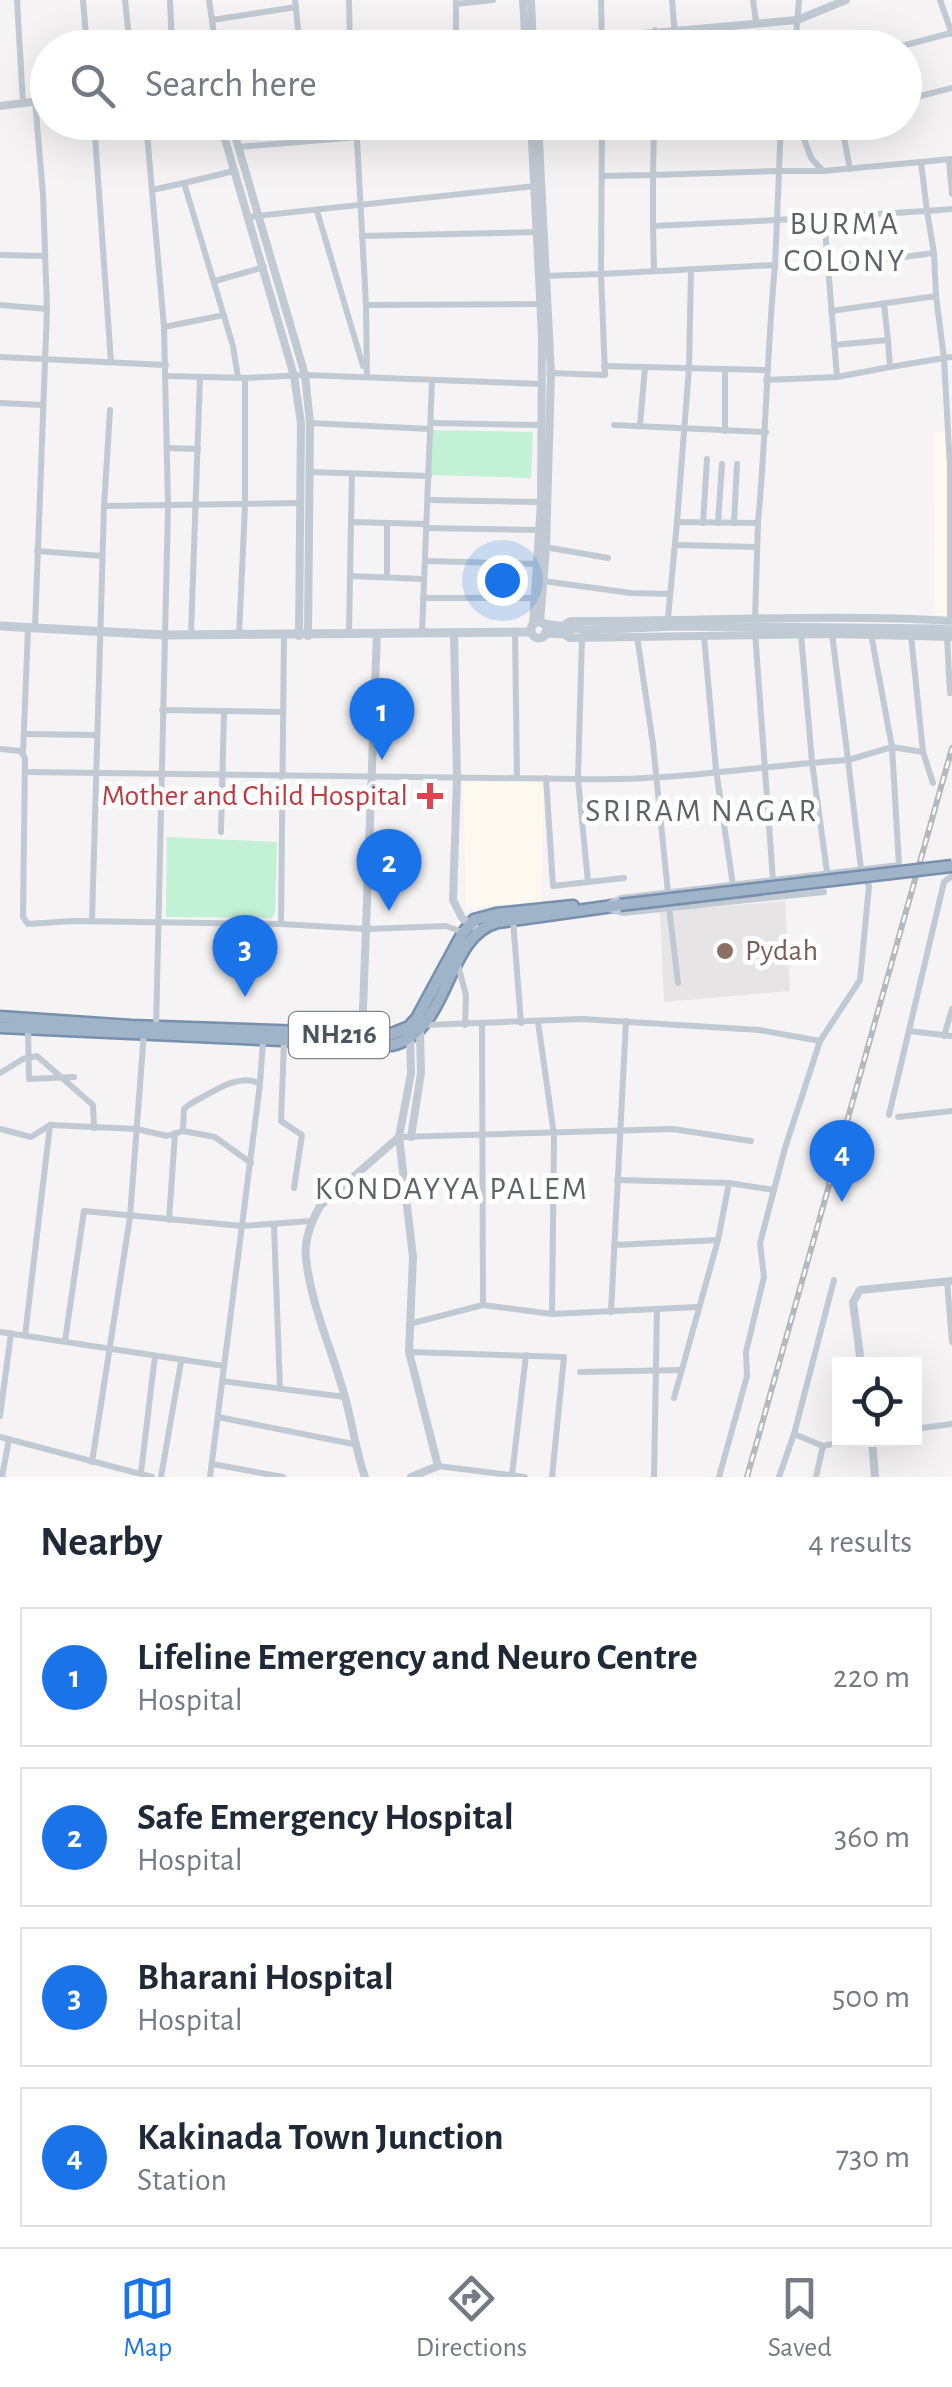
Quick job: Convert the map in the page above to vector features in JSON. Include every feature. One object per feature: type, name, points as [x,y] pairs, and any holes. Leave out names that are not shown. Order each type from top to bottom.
[{"type":"highway","points":[[471,928],[612,906],[952,866]]},
{"type":"highway","points":[[471,928],[478,918],[510,912],[612,906]]},
{"type":"highway","name":"NH216","points":[[0,1018],[284,1042],[392,1045],[416,1031],[458,965],[471,928]]},
{"type":"highway","name":"NH216","points":[[416,1031],[471,928]]},
{"type":"highway","name":"NH216","points":[[0,1026],[362,1036],[416,1031]]},
{"type":"main road","points":[[0,626],[191,636],[454,634],[515,632],[539,627],[585,633],[674,626],[951,629]]},
{"type":"street","points":[[17,0],[24,103]]},
{"type":"street","points":[[83,0],[86,30]]},
{"type":"street","points":[[125,0],[128,30]]},
{"type":"street","points":[[170,0],[171,30]]},
{"type":"street","points":[[209,0],[213,30]]},
{"type":"street","points":[[349,0],[350,30]]},
{"type":"street","points":[[456,30],[456,2],[493,0]]},
{"type":"street","points":[[523,0],[527,30]]},
{"type":"street","points":[[530,30],[531,0]]},
{"type":"street","points":[[601,0],[602,30]]},
{"type":"street","points":[[672,0],[674,29]]},
{"type":"street","points":[[753,0],[756,22]]},
{"type":"street","points":[[796,30],[799,0]]},
{"type":"street","points":[[655,30],[796,20],[846,0]]},
{"type":"street","points":[[922,41],[952,34],[940,0]]},
{"type":"street","points":[[212,20],[296,4],[298,30]]},
{"type":"street","points":[[922,96],[952,88]]},
{"type":"street","points":[[0,106],[30,102]]},
{"type":"street","points":[[37,140],[47,308],[37,552],[23,754],[23,920],[36,924],[92,921],[471,928]]},
{"type":"street","points":[[95,140],[110,362]]},
{"type":"street","points":[[92,1462],[130,1217],[157,924],[168,506],[164,327],[148,140]]},
{"type":"street","points":[[225,140],[253,216],[310,423],[304,636]]},
{"type":"street","points":[[236,140],[264,266],[299,375],[304,636]]},
{"type":"street","points":[[238,147],[322,140]]},
{"type":"street","points":[[358,140],[366,376]]},
{"type":"street","points":[[534,140],[547,373],[542,384],[542,547],[536,598],[539,627]]},
{"type":"street","points":[[535,140],[547,373],[539,627]]},
{"type":"street","points":[[547,373],[605,375],[602,140]]},
{"type":"street","points":[[654,140],[654,270]]},
{"type":"street","points":[[773,880],[754,636],[780,140]]},
{"type":"street","points":[[804,140],[811,158],[822,171]]},
{"type":"street","points":[[844,140],[850,169]]},
{"type":"street","points":[[602,176],[822,171],[950,159],[952,194]]},
{"type":"street","points":[[921,162],[936,296],[948,357],[950,693]]},
{"type":"street","points":[[152,190],[234,172]]},
{"type":"street","points":[[184,183],[242,378],[245,506],[239,636]]},
{"type":"street","points":[[253,216],[535,186]]},
{"type":"street","points":[[653,226],[952,210]]},
{"type":"street","points":[[317,212],[366,376]]},
{"type":"street","points":[[824,217],[836,377]]},
{"type":"street","points":[[362,236],[538,232]]},
{"type":"street","points":[[827,267],[934,253]]},
{"type":"street","points":[[0,254],[45,256]]},
{"type":"street","points":[[544,276],[774,265]]},
{"type":"street","points":[[215,281],[264,266]]},
{"type":"street","points":[[668,618],[685,429],[692,269]]},
{"type":"street","points":[[831,311],[936,296]]},
{"type":"street","points":[[366,305],[541,304]]},
{"type":"street","points":[[884,304],[890,366]]},
{"type":"street","points":[[0,305],[47,308]]},
{"type":"street","points":[[164,327],[224,315]]},
{"type":"street","points":[[834,345],[888,340]]},
{"type":"street","points":[[766,380],[836,377],[948,357]]},
{"type":"street","points":[[0,358],[166,365]]},
{"type":"street","points":[[604,366],[766,370]]},
{"type":"street","points":[[640,426],[645,366]]},
{"type":"street","points":[[725,368],[725,431]]},
{"type":"street","points":[[166,376],[366,376],[542,384]]},
{"type":"street","points":[[191,636],[200,377]]},
{"type":"street","points":[[422,634],[432,381]]},
{"type":"street","points":[[0,403],[43,405]]},
{"type":"street","points":[[92,921],[110,410]]},
{"type":"street","points":[[310,423],[542,425]]},
{"type":"street","points":[[614,425],[766,432]]},
{"type":"street","points":[[167,448],[198,448]]},
{"type":"street","points":[[703,523],[707,458]]},
{"type":"street","points":[[718,523],[722,464]]},
{"type":"street","points":[[734,523],[737,464]]},
{"type":"street","points":[[310,472],[430,476]]},
{"type":"street","points":[[349,634],[352,474]]},
{"type":"street","points":[[428,500],[541,502]]},
{"type":"street","points":[[104,506],[301,504]]},
{"type":"street","points":[[351,522],[539,530]]},
{"type":"street","points":[[678,522],[758,524]]},
{"type":"street","points":[[387,524],[387,577]]},
{"type":"street","points":[[676,545],[757,546]]},
{"type":"street","points":[[542,547],[608,558]]},
{"type":"street","points":[[37,552],[102,556]]},
{"type":"street","points":[[425,561],[537,564]]},
{"type":"street","points":[[350,576],[423,580]]},
{"type":"street","points":[[540,581],[670,594]]},
{"type":"street","points":[[423,598],[536,598]]},
{"type":"street","points":[[567,630],[570,620],[813,616],[951,629]]},
{"type":"street","points":[[588,882],[578,779],[585,633],[911,635],[951,629]]},
{"type":"street","points":[[515,632],[517,777]]},
{"type":"street","points":[[362,1036],[378,633]]},
{"type":"street","points":[[454,634],[457,778],[453,900],[471,928]]},
{"type":"street","points":[[800,634],[827,872]]},
{"type":"street","points":[[719,1477],[747,1376],[746,1352],[764,1278],[760,1243],[774,1190],[820,1041],[860,980],[869,886],[861,869],[832,634]]},
{"type":"street","points":[[824,892],[622,913],[612,906],[621,898],[899,864],[892,747],[872,634]]},
{"type":"street","points":[[911,635],[923,752],[933,783]]},
{"type":"street","points":[[281,924],[284,636]]},
{"type":"street","points":[[637,636],[668,892]]},
{"type":"street","points":[[704,636],[716,770],[733,885]]},
{"type":"street","points":[[162,710],[284,712]]},
{"type":"street","points":[[222,832],[224,711]]},
{"type":"street","points":[[26,734],[96,735]]},
{"type":"street","points":[[26,772],[656,779],[716,770],[848,760],[892,747],[923,752]]},
{"type":"street","points":[[0,749],[23,754]]},
{"type":"street","points":[[546,778],[553,886],[624,878]]},
{"type":"street","points":[[952,876],[944,882],[908,1032],[894,1116],[952,1111]]},
{"type":"street","points":[[669,907],[678,983]]},
{"type":"street","points":[[513,920],[521,1023]]},
{"type":"street","points":[[458,965],[466,996],[465,1025]]},
{"type":"street","points":[[908,1032],[948,1036],[952,1009]]},
{"type":"street","points":[[416,1031],[482,1024],[626,1021],[759,1030],[820,1041]]},
{"type":"street","points":[[611,1312],[626,1021]]},
{"type":"street","points":[[538,1022],[554,1135],[552,1314]]},
{"type":"street","points":[[482,1024],[483,1305]]},
{"type":"street","points":[[28,1029],[29,1080],[74,1077]]},
{"type":"street","points":[[411,1137],[421,1073],[416,1031]]},
{"type":"street","points":[[416,1031],[399,1137],[413,1257],[409,1352],[438,1466]]},
{"type":"street","points":[[210,1477],[252,1164],[262,1040]]},
{"type":"street","points":[[284,1042],[281,1121],[302,1136],[294,1188]]},
{"type":"street","points":[[0,1073],[37,1056],[93,1105],[94,1128]]},
{"type":"street","points":[[169,1220],[184,1110],[240,1079],[251,1078],[260,1084]]},
{"type":"street","points":[[0,1129],[31,1137],[50,1125],[137,1129],[154,1136],[179,1132],[215,1137],[252,1164]]},
{"type":"street","points":[[26,1336],[50,1125]]},
{"type":"street","points":[[365,1477],[353,1444],[345,1396],[306,1258],[311,1221],[320,1206],[399,1137],[673,1129],[751,1141]]},
{"type":"street","points":[[617,1180],[730,1183],[774,1190]]},
{"type":"street","points":[[674,1398],[730,1183]]},
{"type":"street","points":[[65,1341],[84,1211],[242,1226],[311,1221]]},
{"type":"street","points":[[274,1226],[280,1388]]},
{"type":"street","points":[[614,1244],[718,1240]]},
{"type":"street","points":[[779,1477],[834,1280]]},
{"type":"street","points":[[859,1357],[853,1302],[860,1290],[950,1281],[952,1342]]},
{"type":"street","points":[[409,1324],[483,1305],[552,1314],[697,1307]]},
{"type":"street","points":[[654,1477],[657,1310]]},
{"type":"street","points":[[0,1332],[224,1366]]},
{"type":"street","points":[[0,1416],[10,1333]]},
{"type":"street","points":[[409,1352],[564,1357],[552,1477]]},
{"type":"street","points":[[512,1475],[526,1355]]},
{"type":"street","points":[[142,1472],[155,1356]]},
{"type":"street","points":[[161,1477],[181,1362]]},
{"type":"street","points":[[580,1372],[680,1370]]},
{"type":"street","points":[[222,1381],[345,1396]]},
{"type":"street","points":[[218,1417],[353,1444]]},
{"type":"street","points":[[922,1428],[952,1424]]},
{"type":"street","points":[[794,1434],[823,1446],[832,1444]]},
{"type":"street","points":[[0,1437],[152,1477]]},
{"type":"street","points":[[2,1477],[9,1439]]},
{"type":"street","points":[[816,1477],[823,1446]]},
{"type":"street","points":[[873,1447],[875,1477]]},
{"type":"street","points":[[212,1464],[283,1477]]},
{"type":"street","points":[[411,1477],[438,1466],[525,1477]]},
{"type":"shaded area","points":[[933,432],[952,432],[952,615],[935,615]]},
{"type":"shaded area","points":[[544,780],[541,902],[466,907],[463,782]]},
{"type":"shaded area","name":"Pydah","points":[[785,901],[790,991],[664,1002],[660,911]]},
{"type":"green space","points":[[432,430],[533,432],[531,478],[431,475]]},
{"type":"green space","points":[[167,837],[277,842],[272,918],[166,917]]},
{"type":"railway","points":[[747,1477],[952,748]]},
{"type":"place","name":"Lifeline Emergency and Neuro Centre","points":[[382,760]]},
{"type":"place","name":"Mother and Child Hospital","points":[[430,796]]},
{"type":"place","name":"Safe Emergency Hospital","points":[[389,911]]},
{"type":"place","name":"Pydah","points":[[725,951]]},
{"type":"place","name":"Bharani Hospital","points":[[245,997]]},
{"type":"place","name":"Kakinada Town Junction","points":[[842,1202]]},
{"type":"district","name":"BURMA COLONY","points":[[845,242]]},
{"type":"district","name":"SRIRAM NAGAR","points":[[702,811]]},
{"type":"district","name":"KONDAYYA PALEM","points":[[452,1189]]}]
